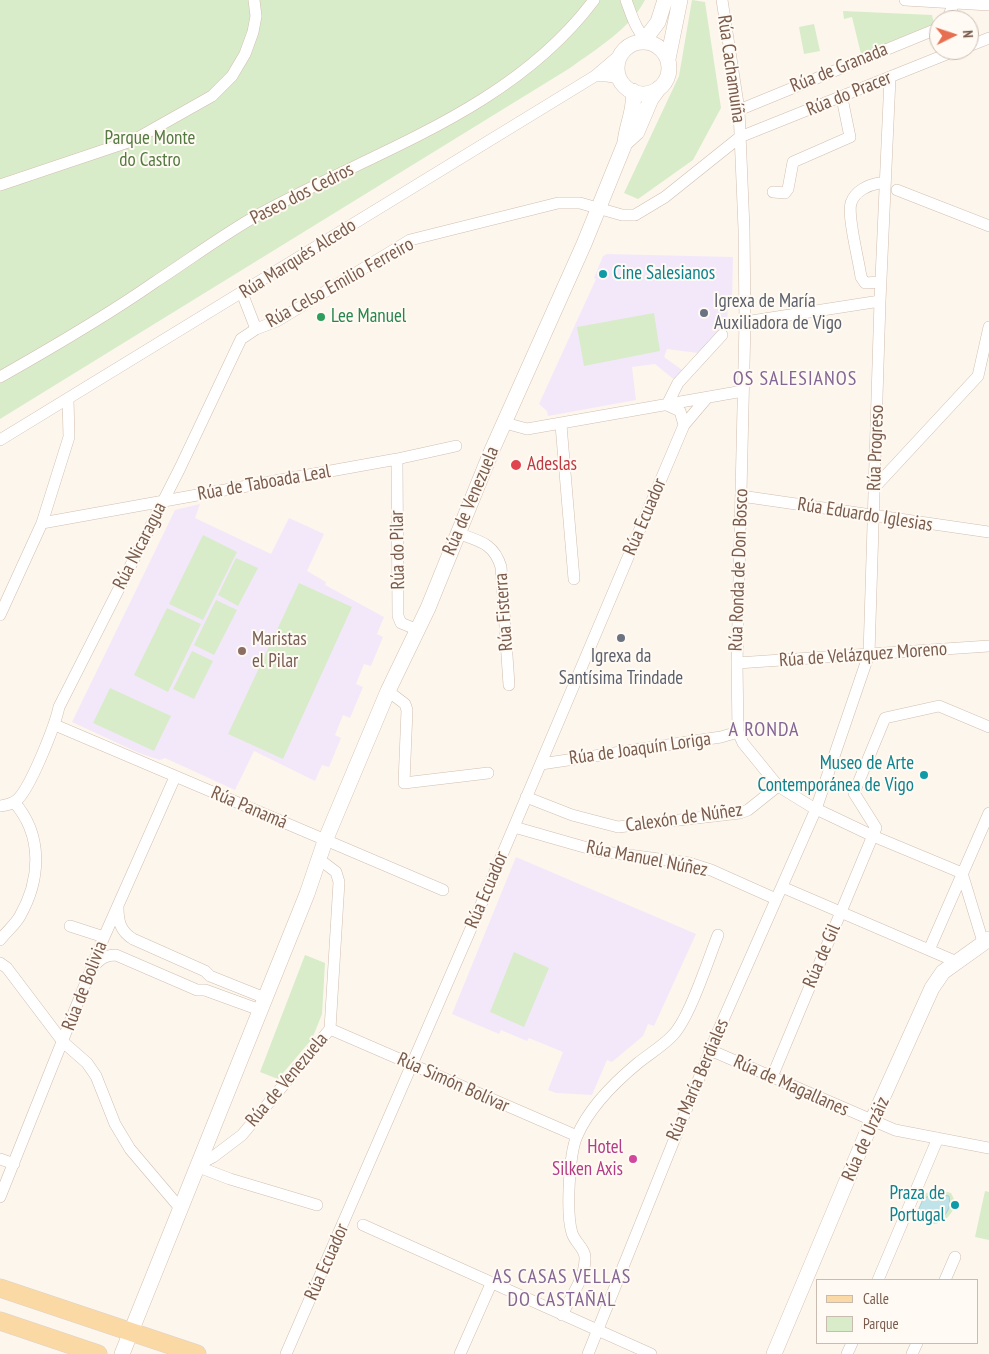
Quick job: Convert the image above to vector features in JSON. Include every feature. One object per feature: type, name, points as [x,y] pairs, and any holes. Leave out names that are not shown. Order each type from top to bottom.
[{"type":"main road","points":[[646,41],[658,22],[665,0]]},
{"type":"main road","points":[[668,59],[658,46],[646,41],[631,45],[622,53],[618,66],[620,78],[633,91],[646,93],[659,88],[668,75],[668,59],[680,0]]},
{"type":"main road","name":"Rúa de Venezuela","points":[[625,143],[637,132],[651,99],[659,88]]},
{"type":"main road","name":"Rúa de Venezuela","points":[[122,1354],[325,841],[388,691],[418,630],[457,533],[599,208],[625,143],[626,129],[634,98],[633,91]]},
{"type":"main road","name":"Rúa de Urzáiz","points":[[774,1354],[872,1121],[932,988],[943,972],[986,941]]},
{"type":"main road","points":[[0,1288],[197,1354]]},
{"type":"main road","points":[[0,1321],[98,1354]]},
{"type":"street","points":[[0,185],[134,140],[212,96],[232,76],[245,54],[253,32],[256,16],[254,0]]},
{"type":"street","name":"Paseo dos Cedros","points":[[0,377],[69,338],[222,236],[257,216],[461,113],[533,65],[564,37],[594,0]]},
{"type":"street","points":[[626,0],[636,26],[646,41]]},
{"type":"street","name":"Rúa Cachamuíña","points":[[722,0],[739,110],[740,137]]},
{"type":"street","points":[[905,0],[989,4]]},
{"type":"street","points":[[951,10],[954,3]]},
{"type":"street","name":"Rúa de Granada","points":[[739,110],[929,32]]},
{"type":"street","name":"Rúa Marqués Alcedo","points":[[0,440],[595,76],[622,53]]},
{"type":"street","name":"Rúa do Pracer","points":[[599,208],[622,215],[634,215],[665,197],[740,137],[933,60]]},
{"type":"street","points":[[595,76],[620,78]]},
{"type":"street","name":"Rúa Progreso","points":[[816,809],[869,654],[880,301],[890,78]]},
{"type":"street","points":[[773,192],[785,193],[788,189],[793,162],[850,137],[843,103]]},
{"type":"street","name":"Rúa Ronda de Don Bosco","points":[[738,732],[737,663],[745,322],[740,137]]},
{"type":"street","points":[[862,304],[865,283],[861,277],[851,215],[851,203],[863,188],[879,183]]},
{"type":"street","points":[[897,190],[989,226]]},
{"type":"street","name":"Rúa Celso Emilio Ferreiro","points":[[256,329],[277,321],[410,240],[558,203],[569,202],[599,208]]},
{"type":"street","points":[[865,283],[881,282]]},
{"type":"street","points":[[242,293],[256,329]]},
{"type":"street","points":[[745,322],[880,301]]},
{"type":"street","name":"Rúa Nicaragua","points":[[14,802],[23,793],[55,725],[63,700],[150,524],[164,501],[241,339],[256,329]]},
{"type":"street","points":[[874,488],[978,376],[988,334]]},
{"type":"street","points":[[667,405],[678,383],[722,336]]},
{"type":"street","points":[[505,423],[527,429],[561,425],[742,391]]},
{"type":"street","name":"Rúa Ecuador","points":[[286,1354],[413,1065],[684,425],[707,398]]},
{"type":"street","points":[[0,615],[42,523],[69,437],[68,399]]},
{"type":"street","points":[[667,405],[680,411],[684,425]]},
{"type":"street","points":[[561,425],[574,579]]},
{"type":"street","name":"Rúa de Taboada Leal","points":[[42,523],[397,459],[456,446]]},
{"type":"street","name":"Rúa do Pilar","points":[[397,459],[398,616],[401,623],[418,630]]},
{"type":"street","name":"Rúa Eduardo Iglesias","points":[[741,496],[989,532]]},
{"type":"street","name":"Rúa Fisterra","points":[[457,533],[486,544],[498,554],[501,567],[508,685]]},
{"type":"street","name":"Rúa de Velázquez Moreno","points":[[737,663],[989,646]]},
{"type":"street","points":[[388,691],[405,704],[407,710],[404,783],[488,773]]},
{"type":"street","points":[[872,836],[876,828],[854,793],[886,718],[939,706],[989,727]]},
{"type":"street","name":"Rúa Panamá","points":[[55,725],[443,890]]},
{"type":"street","points":[[738,732],[743,743],[778,786],[816,809],[872,836],[962,873],[986,941]]},
{"type":"street","name":"Rúa de Joaquín Loriga","points":[[541,764],[721,737],[738,732]]},
{"type":"street","name":"Rúa de Bolivia","points":[[0,1197],[90,970],[175,777]]},
{"type":"street","name":"Calexón de Núñez","points":[[526,797],[572,815],[618,827],[740,813],[748,810],[778,786]]},
{"type":"street","points":[[0,806],[14,802],[26,821],[35,844],[36,872],[33,888],[19,917],[0,940]]},
{"type":"street","name":"Rúa María Berdiales","points":[[588,1354],[596,1330],[710,1050],[816,809]]},
{"type":"street","points":[[929,950],[989,812]]},
{"type":"street","name":"Rúa Manuel Núñez","points":[[514,827],[598,851],[689,863],[712,870],[776,899]]},
{"type":"street","name":"Rúa de Gil","points":[[772,1077],[872,836]]},
{"type":"street","name":"Rúa de Venezuela","points":[[196,1166],[213,1157],[242,1134],[330,1029],[339,882],[336,872],[319,859]]},
{"type":"street","points":[[782,887],[956,962]]},
{"type":"street","points":[[118,905],[120,925],[125,934],[205,971],[210,976],[262,1004]]},
{"type":"street","points":[[70,926],[104,937]]},
{"type":"street","points":[[562,1315],[586,1260],[585,1252],[572,1233],[570,1220],[570,1178],[577,1136],[595,1107],[622,1076],[674,1034],[689,1006],[718,935]]},
{"type":"street","points":[[90,970],[100,959],[108,955],[116,955],[197,990],[205,990],[262,1004]]},
{"type":"street","points":[[0,963],[7,968],[63,1042],[87,1063],[96,1076],[115,1124],[130,1149],[180,1208]]},
{"type":"street","name":"Rúa Simón Bolívar","points":[[330,1029],[577,1136]]},
{"type":"street","name":"Rúa de Magallanes","points":[[710,1050],[895,1130],[989,1148]]},
{"type":"street","points":[[878,1279],[938,1138]]},
{"type":"street","points":[[0,1160],[14,1164]]},
{"type":"street","points":[[196,1166],[230,1179],[317,1205]]},
{"type":"street","points":[[363,1225],[650,1354]]},
{"type":"street","points":[[945,1279],[955,1257]]},
{"type":"street","points":[[460,1354],[491,1284]]},
{"type":"shaded area","points":[[607,254],[733,257],[732,300],[728,300],[727,325],[698,353],[667,349],[664,357],[685,372],[677,382],[655,364],[632,367],[636,400],[548,416],[547,411],[539,404],[596,279],[594,278],[603,256]]},
{"type":"shaded area","name":"Maristas el Pilar","points":[[200,504],[195,518],[271,554],[289,518],[324,534],[307,571],[326,582],[325,585],[384,617],[377,634],[383,637],[371,666],[364,664],[356,684],[363,687],[350,718],[343,715],[335,735],[341,738],[329,767],[322,765],[315,781],[254,751],[235,790],[165,758],[160,760],[139,753],[72,722],[175,510]]},
{"type":"shaded area","points":[[516,857],[696,934],[654,1026],[648,1024],[643,1036],[612,1062],[607,1060],[592,1095],[556,1093],[548,1090],[563,1052],[529,1038],[527,1041],[501,1030],[499,1034],[452,1014]]},
{"type":"green space","name":"Parque Monte do Castro","points":[[0,0],[645,0],[639,10],[622,29],[570,68],[0,419]]},
{"type":"green space","points":[[692,0],[705,2],[721,108],[693,160],[638,199],[624,193],[679,76]]},
{"type":"green space","points":[[843,11],[929,15],[929,26],[861,54],[852,17],[844,19]]},
{"type":"green space","points":[[814,24],[820,51],[804,54],[799,27]]},
{"type":"green space","points":[[654,313],[660,351],[584,366],[577,327]]},
{"type":"green space","points":[[203,535],[237,552],[203,620],[169,604]]},
{"type":"green space","points":[[236,558],[258,568],[238,606],[218,595]]},
{"type":"green space","points":[[299,583],[352,607],[283,759],[228,734]]},
{"type":"green space","points":[[216,600],[237,610],[214,655],[194,645]]},
{"type":"green space","points":[[167,608],[201,624],[168,692],[134,675]]},
{"type":"green space","points":[[192,651],[213,661],[194,699],[173,689]]},
{"type":"green space","points":[[110,688],[171,716],[154,751],[93,723]]},
{"type":"green space","points":[[514,952],[549,968],[524,1027],[490,1012]]},
{"type":"green space","points":[[305,955],[325,963],[322,1014],[312,1039],[278,1079],[260,1072]]},
{"type":"green space","points":[[940,1190],[951,1193],[956,1203],[946,1219],[938,1223],[928,1224],[917,1214],[926,1193]]},
{"type":"green space","points":[[985,1191],[989,1192],[989,1240],[975,1237]]},
{"type":"water","points":[[937,1193],[949,1196],[949,1208],[946,1214],[937,1222],[927,1221],[918,1211],[923,1199]]},
{"type":"place","name":"Cine Salesianos","points":[[603,274]]},
{"type":"place","name":"Igrexa de María Auxiliadora de Vigo","points":[[704,313]]},
{"type":"place","name":"Lee Manuel","points":[[321,317]]},
{"type":"place","name":"Adeslas","points":[[516,465]]},
{"type":"place","name":"Igrexa da Santísima Trindade","points":[[621,638]]},
{"type":"place","name":"Maristas el Pilar","points":[[242,651]]},
{"type":"place","name":"Museo de Arte Contemporánea de Vigo","points":[[924,775]]},
{"type":"place","name":"Hotel Silken Axis","points":[[633,1159]]},
{"type":"place","name":"Praza de Portugal","points":[[955,1205]]},
{"type":"district","name":"OS SALESIANOS","points":[[795,379]]},
{"type":"district","name":"A RONDA","points":[[764,730]]},
{"type":"district","name":"AS CASAS VELLAS DO CASTAÑAL","points":[[562,1288]]}]
